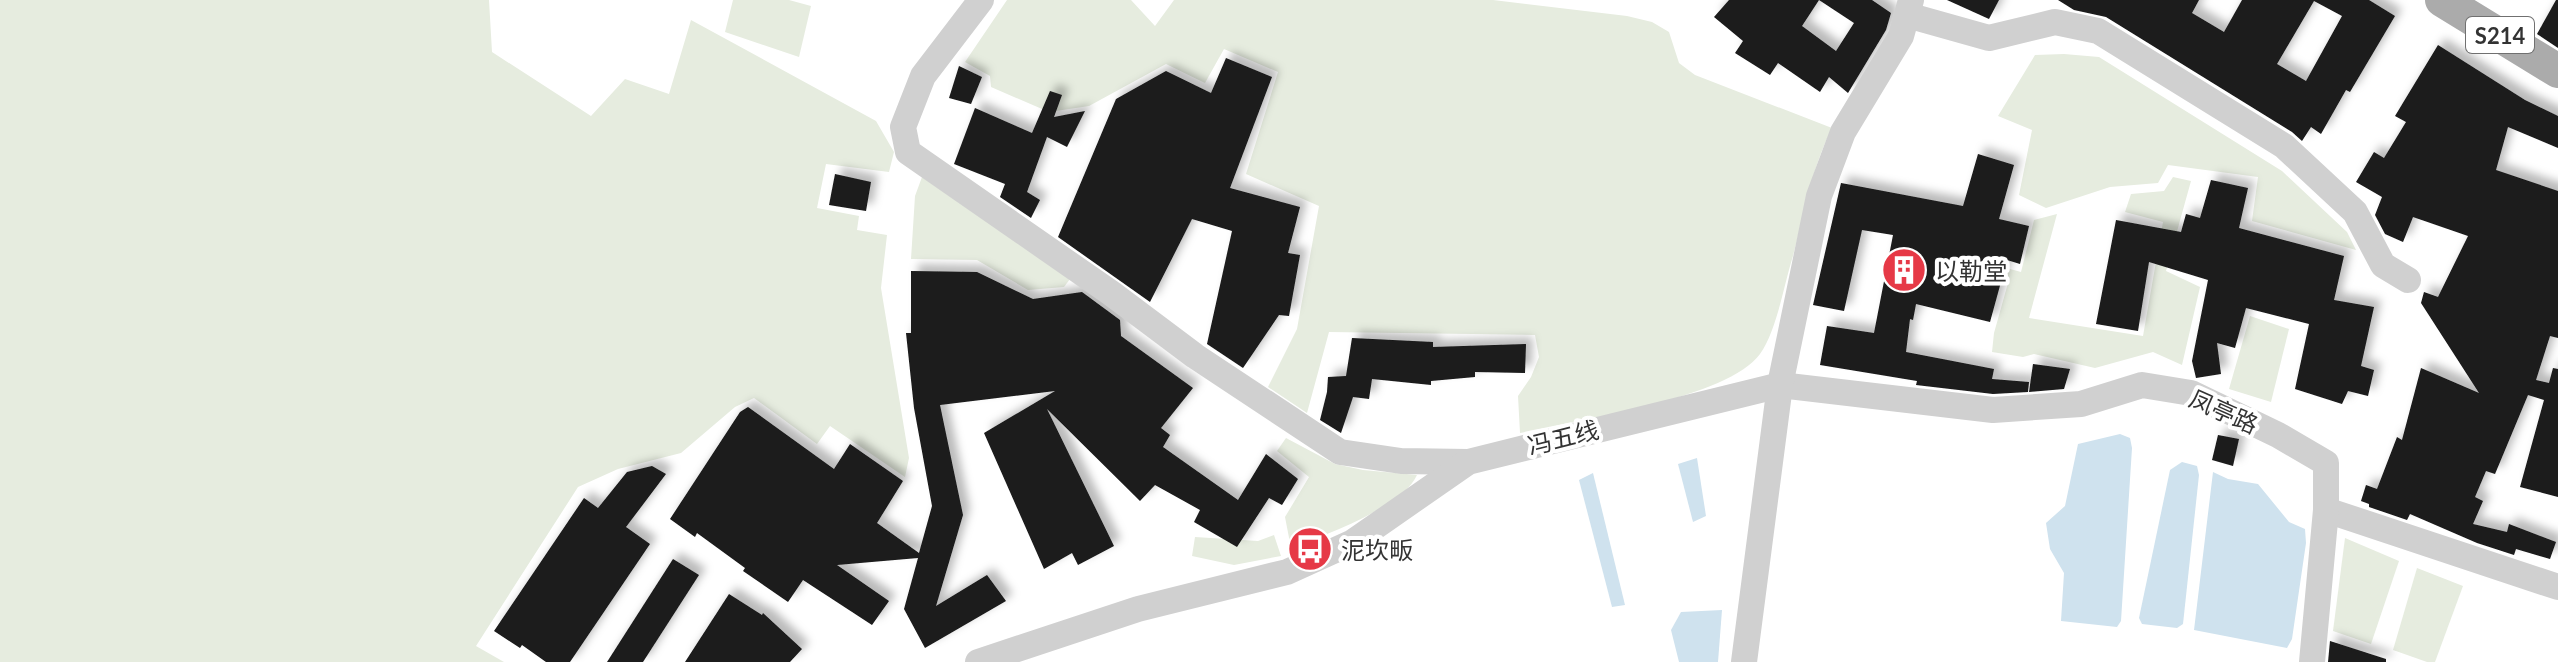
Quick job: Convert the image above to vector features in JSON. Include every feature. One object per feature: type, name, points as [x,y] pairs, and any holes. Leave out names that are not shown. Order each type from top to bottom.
[{"type":"main road","name":"S214","points":[[2442,0],[2558,71]]},
{"type":"street","points":[[981,0],[923,76],[903,127],[908,152],[1111,293],[1195,356],[1340,452],[1401,461],[1468,462]]},
{"type":"street","points":[[1744,662],[1780,385],[1819,196],[1843,132],[1901,36],[1909,8],[1989,38],[2055,22],[2098,31],[2284,146],[2355,212],[2383,265],[2408,280]]},
{"type":"street","name":"冯五线","points":[[978,662],[1138,609],[1287,572],[1353,542],[1468,462],[1780,385]]},
{"type":"street","name":"凤亭路","points":[[1780,385],[1993,410],[2081,404],[2142,385],[2191,393],[2278,435],[2326,463],[2326,510]]},
{"type":"street","points":[[2312,662],[2326,510],[2558,587]]},
{"type":"shaded area","points":[[0,0],[489,0],[492,52],[591,116],[625,79],[669,94],[691,20],[876,121],[894,152],[889,172],[826,164],[817,208],[859,216],[857,230],[887,235],[881,288],[909,458],[905,477],[830,426],[817,444],[754,398],[735,407],[681,453],[618,469],[578,487],[476,646],[504,662],[0,662]]},
{"type":"shaded area","points":[[733,0],[789,0],[811,6],[799,57],[725,32]]},
{"type":"shaded area","points":[[1007,0],[1131,0],[1155,26],[1174,0],[1493,0],[1627,16],[1652,22],[1669,32],[1679,63],[1695,75],[1832,128],[1814,175],[1771,332],[1760,354],[1743,370],[1716,384],[1649,406],[1520,433],[1518,396],[1531,377],[1539,357],[1535,335],[1329,332],[1307,413],[1268,387],[1297,329],[1319,206],[1246,174],[1278,72],[1224,49],[1205,83],[1166,64],[1089,106],[1049,112],[991,87],[990,76],[965,62]]},
{"type":"shaded area","points":[[2035,55],[2099,57],[2282,171],[2347,232],[2356,250],[2252,221],[2258,177],[2168,165],[2158,183],[2110,187],[2046,208],[2019,195],[2032,130],[1998,116]]},
{"type":"shaded area","points":[[922,177],[1070,279],[1064,287],[1028,290],[977,260],[911,259],[915,196]]},
{"type":"shaded area","points":[[2173,177],[2191,181],[2166,271],[2200,287],[2182,365],[2153,352],[2095,368],[2034,354],[2023,357],[1992,352],[2008,283],[1955,267],[1960,255],[2021,272],[2034,220],[2057,214],[2029,318],[2143,336],[2163,222],[2125,212],[2131,194],[2164,191]]},
{"type":"shaded area","points":[[2250,316],[2289,329],[2271,402],[2229,389]]},
{"type":"shaded area","points":[[1286,438],[1335,464],[1417,475],[1409,487],[1379,509],[1291,548],[1285,517],[1309,477],[1277,451]]},
{"type":"shaded area","points":[[1274,535],[1281,556],[1234,565],[1192,556],[1195,537],[1258,541]]},
{"type":"shaded area","points":[[2345,538],[2399,561],[2371,644],[2333,631]]},
{"type":"shaded area","points":[[2417,568],[2463,586],[2435,662],[2393,650]]},
{"type":"water","points":[[2120,434],[2130,438],[2132,448],[2121,621],[2117,627],[2061,621],[2064,573],[2050,549],[2046,523],[2065,506],[2078,444]]},
{"type":"water","points":[[1697,458],[1706,516],[1693,522],[1678,464]]},
{"type":"water","points":[[2182,462],[2197,466],[2199,475],[2183,624],[2177,628],[2142,624],[2139,618],[2170,470]]},
{"type":"water","points":[[2213,472],[2228,479],[2258,484],[2289,522],[2305,529],[2306,543],[2292,639],[2287,648],[2194,630]]},
{"type":"water","points":[[1593,473],[1625,605],[1612,607],[1579,480]]},
{"type":"water","points":[[1722,610],[1718,662],[1679,662],[1671,630],[1681,612]]},
{"type":"building","points":[[1729,0],[1819,0],[1872,0],[1891,13],[1886,30],[1848,93],[1829,77],[1820,92],[1778,63],[1770,75],[1735,53],[1743,41],[1714,17]],"holes":[[[1819,0],[1854,23],[1836,51],[1802,26]]]},
{"type":"building","points":[[1947,0],[1999,0],[1989,19]]},
{"type":"building","points":[[2058,0],[2199,0],[2192,13],[2224,32],[2242,0],[2369,0],[2395,16],[2321,134],[2311,127],[2302,141],[2106,17],[2074,10]],"holes":[[[2314,1],[2342,16],[2306,81],[2277,64]]]},
{"type":"building","points":[[2558,0],[2558,48],[2537,34]]},
{"type":"building","points":[[2438,45],[2525,100],[2558,116],[2558,148],[2508,127],[2496,170],[2558,191],[2558,338],[2550,336],[2536,380],[2549,383],[2553,368],[2558,369],[2558,497],[2520,487],[2544,400],[2528,395],[2495,474],[2486,471],[2475,497],[2483,501],[2473,524],[2507,532],[2509,524],[2556,542],[2550,559],[2516,549],[2514,555],[2477,543],[2410,514],[2407,520],[2369,507],[2361,501],[2366,485],[2377,489],[2397,437],[2402,440],[2421,368],[2479,393],[2421,303],[2424,292],[2438,297],[2468,236],[2413,217],[2403,242],[2385,234],[2375,215],[2382,197],[2356,182],[2374,152],[2384,158],[2406,122],[2395,116]]},
{"type":"building","points":[[1226,58],[1272,77],[1230,188],[1300,207],[1288,253],[1300,255],[1289,316],[1279,315],[1243,368],[1207,344],[1232,231],[1192,219],[1150,302],[1058,237],[1116,99],[1166,71],[1211,93]]},
{"type":"building","points":[[959,66],[982,77],[971,104],[949,98]]},
{"type":"building","points":[[1050,91],[1062,95],[1054,117],[1085,111],[1067,147],[1047,137],[1027,192],[1040,200],[1031,218],[1000,197],[1005,184],[954,164],[975,108],[1032,133]]},
{"type":"building","points":[[1978,154],[2014,165],[1999,219],[2029,226],[2020,264],[2007,260],[1990,322],[1916,304],[1913,320],[1910,319],[1906,352],[1994,369],[1992,379],[2029,382],[2028,392],[1993,394],[1916,385],[1917,381],[1820,365],[1827,326],[1874,333],[1893,235],[1862,230],[1844,311],[1813,305],[1841,183],[1963,206]]},
{"type":"building","points":[[835,174],[871,182],[866,211],[829,205]]},
{"type":"building","points":[[2211,180],[2248,188],[2239,228],[2344,256],[2334,300],[2374,307],[2361,366],[2374,370],[2368,396],[2348,391],[2342,404],[2295,389],[2309,324],[2246,308],[2235,348],[2217,343],[2221,374],[2196,378],[2192,361],[2208,280],[2149,262],[2138,331],[2096,324],[2116,220],[2181,232],[2186,214],[2200,218]]},
{"type":"building","points":[[911,271],[977,272],[1033,299],[1082,292],[1120,320],[1121,336],[1193,388],[1161,428],[1170,435],[1163,447],[1238,500],[1266,454],[1298,479],[1282,505],[1269,498],[1237,547],[1194,522],[1200,510],[1155,485],[1140,501],[1047,409],[1114,546],[1078,565],[1072,553],[1044,569],[984,433],[1055,391],[940,405],[963,515],[936,606],[987,575],[1006,601],[925,648],[904,609],[918,558],[837,565],[889,601],[872,625],[803,580],[788,602],[743,571],[745,568],[697,533],[695,537],[670,519],[740,412],[748,407],[834,469],[850,444],[903,481],[877,523],[919,553],[932,506],[914,408],[906,333],[911,333]]},
{"type":"building","points":[[1352,338],[1433,342],[1433,347],[1526,344],[1525,373],[1475,372],[1475,377],[1431,381],[1431,385],[1372,379],[1369,399],[1353,397],[1341,433],[1320,420],[1328,377],[1346,376]]},
{"type":"building","points":[[2033,364],[2070,369],[2064,389],[2029,392]]},
{"type":"building","points":[[2218,435],[2239,439],[2233,466],[2212,460]]},
{"type":"building","points":[[652,466],[666,474],[626,527],[650,544],[570,662],[546,662],[494,631],[584,498],[598,508],[627,472]]},
{"type":"building","points":[[673,559],[699,575],[643,662],[607,662]]},
{"type":"building","points":[[729,594],[763,613],[802,649],[790,662],[685,662]]},
{"type":"building","points":[[2330,641],[2386,659],[2386,662],[2328,662]]},
{"type":"place","name":"以勒堂","points":[[1904,270]]},
{"type":"place","name":"泥坎畈","points":[[1310,549]]}]
